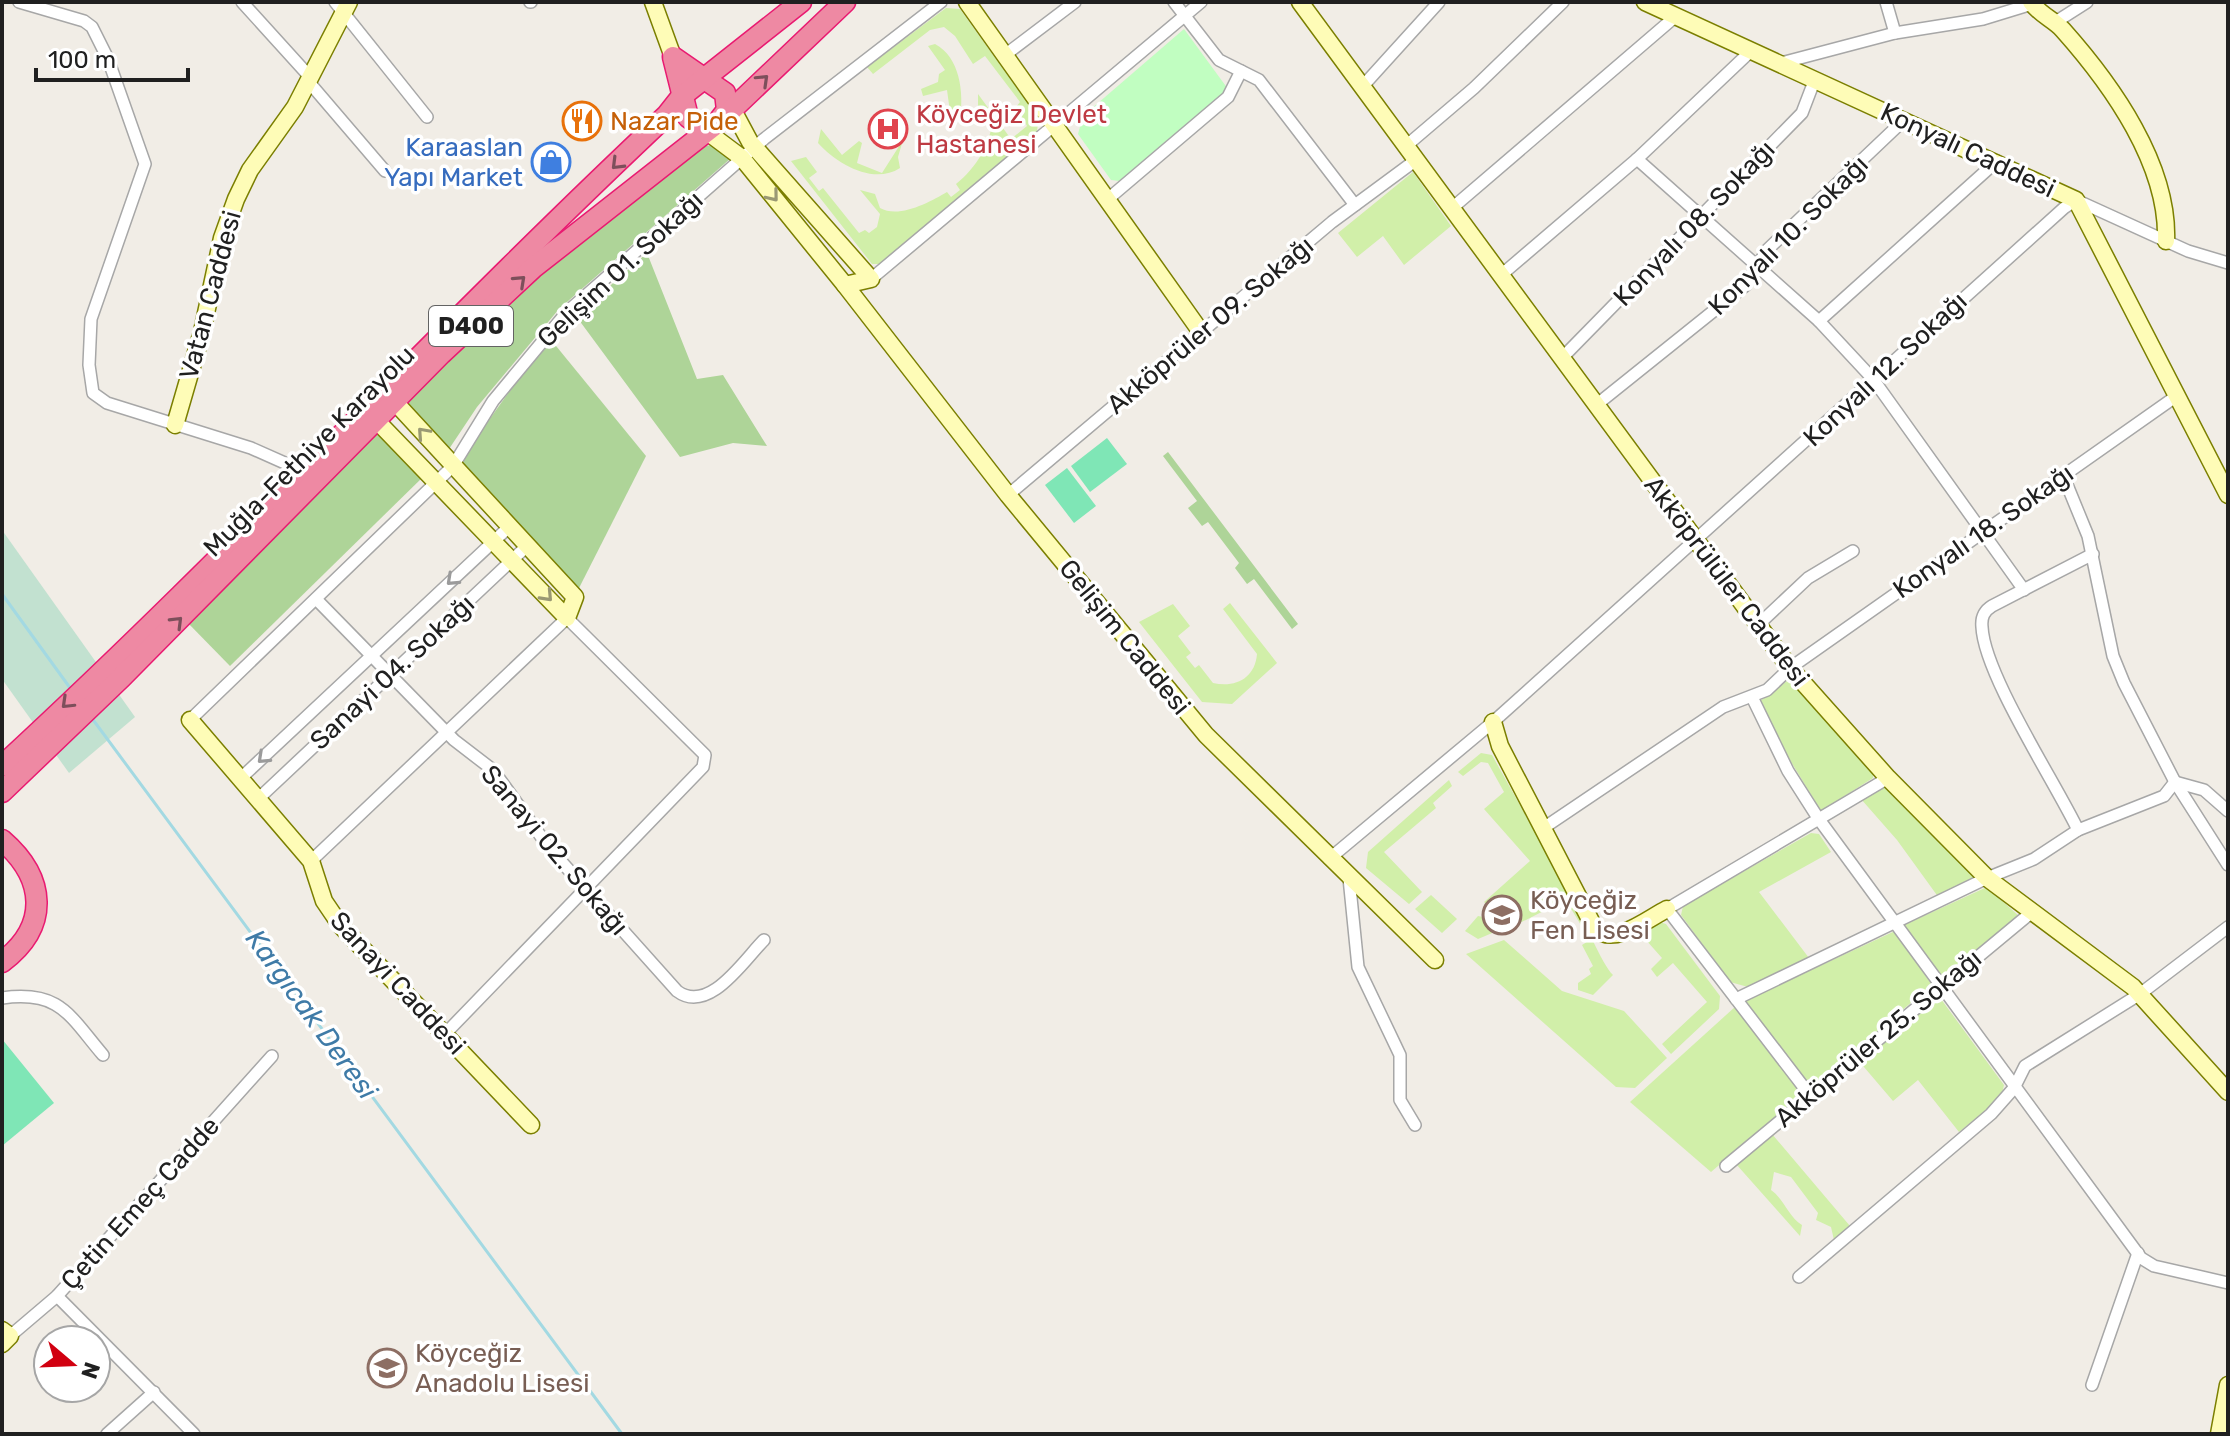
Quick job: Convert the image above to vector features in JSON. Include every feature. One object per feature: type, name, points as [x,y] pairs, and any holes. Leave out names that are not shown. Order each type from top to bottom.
[{"type":"highway","name":"Muğla-Fethiye Karayolu","points":[[2,792],[15,757],[117,669],[706,104],[801,2]]},
{"type":"highway","name":"Muğla-Fethiye Karayolu","points":[[117,669],[421,353],[667,115],[706,104],[845,2]]},
{"type":"highway","points":[[673,57],[706,104]]},
{"type":"highway","points":[[673,57],[706,104]]},
{"type":"highway","points":[[2,840],[30,875],[36,911],[30,934],[2,962]]},
{"type":"street","points":[[19,2],[84,21],[92,27],[143,151],[141,178],[91,319],[89,365],[93,393],[107,403],[251,448],[305,472]]},
{"type":"street","points":[[242,2],[385,171]]},
{"type":"street","points":[[653,2],[673,57]]},
{"type":"street","name":"Gelişim 01. Sokağı","points":[[190,720],[453,466],[493,401],[550,329],[599,282],[748,152],[941,2]]},
{"type":"street","points":[[967,2],[1201,332]]},
{"type":"street","points":[[1005,55],[1075,2]]},
{"type":"street","points":[[1174,2],[1219,60],[1259,80],[1355,205]]},
{"type":"street","points":[[845,285],[871,279],[1201,2]]},
{"type":"street","name":"Akköprülüler Caddesi","points":[[1300,2],[1790,668],[1888,778],[1987,878],[2140,994],[2228,1092]]},
{"type":"street","points":[[1362,87],[1439,2]]},
{"type":"street","name":"Akköprüler 09. Sokağı","points":[[1008,495],[1355,205],[1563,2]]},
{"type":"street","name":"Konyalı Caddesi","points":[[1645,2],[1997,161],[2076,200],[2228,495]]},
{"type":"street","points":[[1886,2],[1895,33]]},
{"type":"street","points":[[2054,23],[2087,2]]},
{"type":"street","points":[[1781,63],[1895,33],[1983,19],[2032,3],[2054,23],[2111,94],[2136,136],[2161,194],[2166,241]]},
{"type":"street","points":[[343,5],[427,117]]},
{"type":"street","name":"Vatan Caddesi","points":[[175,425],[230,213],[250,170],[284,124],[309,79],[343,5]]},
{"type":"street","points":[[1451,209],[1676,16]]},
{"type":"street","points":[[1500,276],[1637,159],[1752,50]]},
{"type":"street","points":[[1108,199],[1228,97],[1241,71]]},
{"type":"street","name":"Konyalı 08. Sokağı","points":[[1561,359],[1802,113],[1815,79]]},
{"type":"street","name":"Gelişim Caddesi","points":[[706,104],[871,279]]},
{"type":"street","name":"Gelişim Caddesi","points":[[706,104],[748,152],[845,285],[1008,495],[1206,735],[1435,960]]},
{"type":"street","name":"Konyalı 10. Sokağı","points":[[1595,406],[1746,285],[1767,250],[1904,120]]},
{"type":"street","points":[[1637,159],[1819,321],[1873,379],[2024,590]]},
{"type":"street","points":[[1819,321],[1997,161]]},
{"type":"street","points":[[2076,200],[2166,241],[2228,263]]},
{"type":"street","name":"Konyalı 12. Sokağı","points":[[1329,859],[1493,722],[2052,216],[2076,200]]},
{"type":"street","name":"Konyalı 18. Sokağı","points":[[1542,829],[1723,707],[1767,690],[1790,668],[2178,395]]},
{"type":"street","points":[[311,861],[567,618],[575,597],[394,401]]},
{"type":"street","points":[[376,420],[567,618],[698,747],[706,761],[446,1033]]},
{"type":"street","points":[[2063,475],[2093,554],[2118,669],[2175,782],[2228,865]]},
{"type":"street","points":[[241,778],[509,527]]},
{"type":"street","name":"Sanayi 04. Sokağı","points":[[258,799],[527,546]]},
{"type":"street","points":[[1758,625],[1802,584],[1853,551]]},
{"type":"street","points":[[2078,830],[2001,682],[1982,633],[1985,610],[2093,554]]},
{"type":"street","name":"Sanayi 02. Sokağı","points":[[316,599],[388,676],[446,732],[493,770],[537,832],[585,890],[683,996],[700,997],[710,993],[764,940]]},
{"type":"street","points":[[1752,697],[1788,771],[1818,818],[2138,1253],[2154,1266],[2228,1283]]},
{"type":"street","name":"Sanayi Caddesi","points":[[190,720],[311,861],[324,901],[341,926],[531,1125]]},
{"type":"street","points":[[1493,722],[1500,746],[1542,829],[1600,933],[1616,935],[1667,909],[1888,778]]},
{"type":"street","points":[[2175,782],[2204,790],[2228,811]]},
{"type":"street","points":[[1736,999],[1987,878],[2034,859],[2078,830],[2164,796],[2175,782]]},
{"type":"street","points":[[1349,878],[1358,967],[1400,1055],[1400,1100],[1415,1125]]},
{"type":"street","points":[[1667,909],[1809,1094]]},
{"type":"street","name":"Akköprüler 25. Sokağı","points":[[1726,1166],[2032,912]]},
{"type":"street","points":[[1799,1277],[1991,1114],[2014,1088],[2025,1066],[2140,994],[2228,927]]},
{"type":"street","points":[[2,998],[29,995],[54,1002],[73,1018],[103,1055]]},
{"type":"street","name":"Çetin Emeç Cadde","points":[[5,1337],[57,1296],[272,1056]]},
{"type":"street","points":[[2092,1385],[2138,1253]]},
{"type":"street","points":[[57,1296],[194,1434]]},
{"type":"street","points":[[2219,1434],[2228,1385]]},
{"type":"street","points":[[107,1434],[154,1392]]},
{"type":"green space","points":[[946,8],[960,9],[1039,119],[1036,136],[880,264],[872,264],[791,161],[806,157],[817,172],[809,178],[819,191],[823,188],[859,233],[865,230],[869,233],[877,227],[880,214],[860,190],[875,194],[880,208],[896,212],[914,208],[947,192],[951,197],[960,190],[956,184],[981,155],[993,118],[978,112],[978,94],[1011,139],[1027,126],[1016,107],[1020,102],[985,56],[973,64],[955,36],[944,27],[930,30],[873,74],[867,67]]},
{"type":"green space","points":[[1184,29],[1228,89],[1119,181],[1111,180],[1078,134],[1083,116]]},
{"type":"green space","points":[[935,44],[955,67],[960,87],[960,118],[951,119],[947,90],[923,96],[921,89],[938,82],[939,74],[945,70],[928,46]]},
{"type":"green space","points":[[821,129],[842,155],[859,141],[862,143],[857,163],[882,173],[903,140],[898,157],[900,168],[879,174],[846,165],[818,143]]},
{"type":"green space","points":[[711,145],[731,158],[559,309],[477,407],[449,449],[406,403],[544,270],[702,147]]},
{"type":"green space","points":[[1413,172],[1451,226],[1404,265],[1383,236],[1357,257],[1338,233]]},
{"type":"green space","points":[[647,253],[697,379],[723,375],[767,446],[733,443],[680,457],[576,316]]},
{"type":"green space","points":[[552,341],[646,456],[577,592],[459,462],[519,378]]},
{"type":"green space","points":[[374,431],[425,475],[230,666],[186,621]]},
{"type":"green space","points":[[1107,438],[1127,464],[1090,492],[1071,466]]},
{"type":"green space","points":[[1168,452],[1298,624],[1292,629],[1254,579],[1247,584],[1235,568],[1239,563],[1208,522],[1202,526],[1188,508],[1197,501],[1163,456]]},
{"type":"green space","points":[[1067,468],[1096,506],[1074,523],[1045,485]]},
{"type":"green space","points":[[2,530],[135,717],[69,773],[2,679]]},
{"type":"green space","points":[[1230,603],[1277,663],[1232,704],[1202,702],[1139,622],[1173,604],[1190,626],[1178,636],[1191,653],[1186,657],[1195,668],[1199,665],[1213,683],[1229,684],[1248,675],[1257,654],[1223,609]]},
{"type":"green space","points":[[1791,678],[1873,770],[1873,778],[1821,811],[1785,752],[1760,701]]},
{"type":"green space","points":[[1481,753],[1492,755],[1571,897],[1510,928],[1484,902],[1530,861],[1484,809],[1504,792],[1488,763],[1481,762],[1463,776],[1458,772]]},
{"type":"green space","points":[[1449,780],[1452,786],[1433,803],[1436,808],[1384,852],[1422,892],[1409,904],[1366,868],[1368,852]]},
{"type":"green space","points":[[1887,784],[1976,877],[1939,898],[1897,840],[1861,799]]},
{"type":"green space","points":[[1811,833],[1819,834],[1831,852],[1759,892],[1809,958],[1748,987],[1730,982],[1681,915],[1683,906]]},
{"type":"green space","points":[[1987,887],[2021,918],[1942,977],[1904,925]]},
{"type":"green space","points":[[1431,895],[1457,919],[1442,933],[1415,909]]},
{"type":"green space","points":[[1575,904],[1613,975],[1593,995],[1578,990],[1578,983],[1591,974],[1589,969],[1593,966],[1582,945],[1590,940],[1570,907]]},
{"type":"green space","points":[[1478,916],[1497,931],[1478,939],[1465,931]]},
{"type":"green space","points":[[1656,921],[1666,924],[1720,996],[1719,1009],[1671,1054],[1662,1044],[1707,1002],[1673,963],[1657,977],[1651,969],[1662,958],[1638,931]]},
{"type":"green space","points":[[1895,931],[1932,985],[1810,1088],[1744,1001]]},
{"type":"green space","points":[[1504,940],[1562,991],[1624,1011],[1667,1058],[1635,1088],[1616,1087],[1466,954]]},
{"type":"green space","points":[[1938,995],[2004,1085],[2001,1098],[1959,1132],[1918,1080],[1893,1101],[1858,1060]]},
{"type":"green space","points":[[1736,1006],[1803,1093],[1711,1172],[1630,1102]]},
{"type":"green space","points":[[2,1039],[54,1103],[2,1146]]},
{"type":"green space","points":[[1772,1134],[1850,1226],[1834,1240],[1831,1227],[1816,1220],[1818,1213],[1791,1177],[1774,1172],[1771,1190],[1802,1225],[1800,1236],[1736,1164]]},
{"type":"waterway","name":"Kargıcak Deresi","points":[[2,594],[73,692]]},
{"type":"waterway","name":"Kargıcak Deresi","points":[[91,717],[622,1434]]},
{"type":"place","name":"Nazar Pide","points":[[582,121]]},
{"type":"place","name":"Köyceğiz Devlet Hastanesi","points":[[888,129]]},
{"type":"place","name":"Karaaslan Yapı Market","points":[[551,162]]},
{"type":"place","name":"Köyceğiz Fen Lisesi","points":[[1502,915]]},
{"type":"place","name":"Köyceğiz Anadolu Lisesi","points":[[387,1368]]}]
